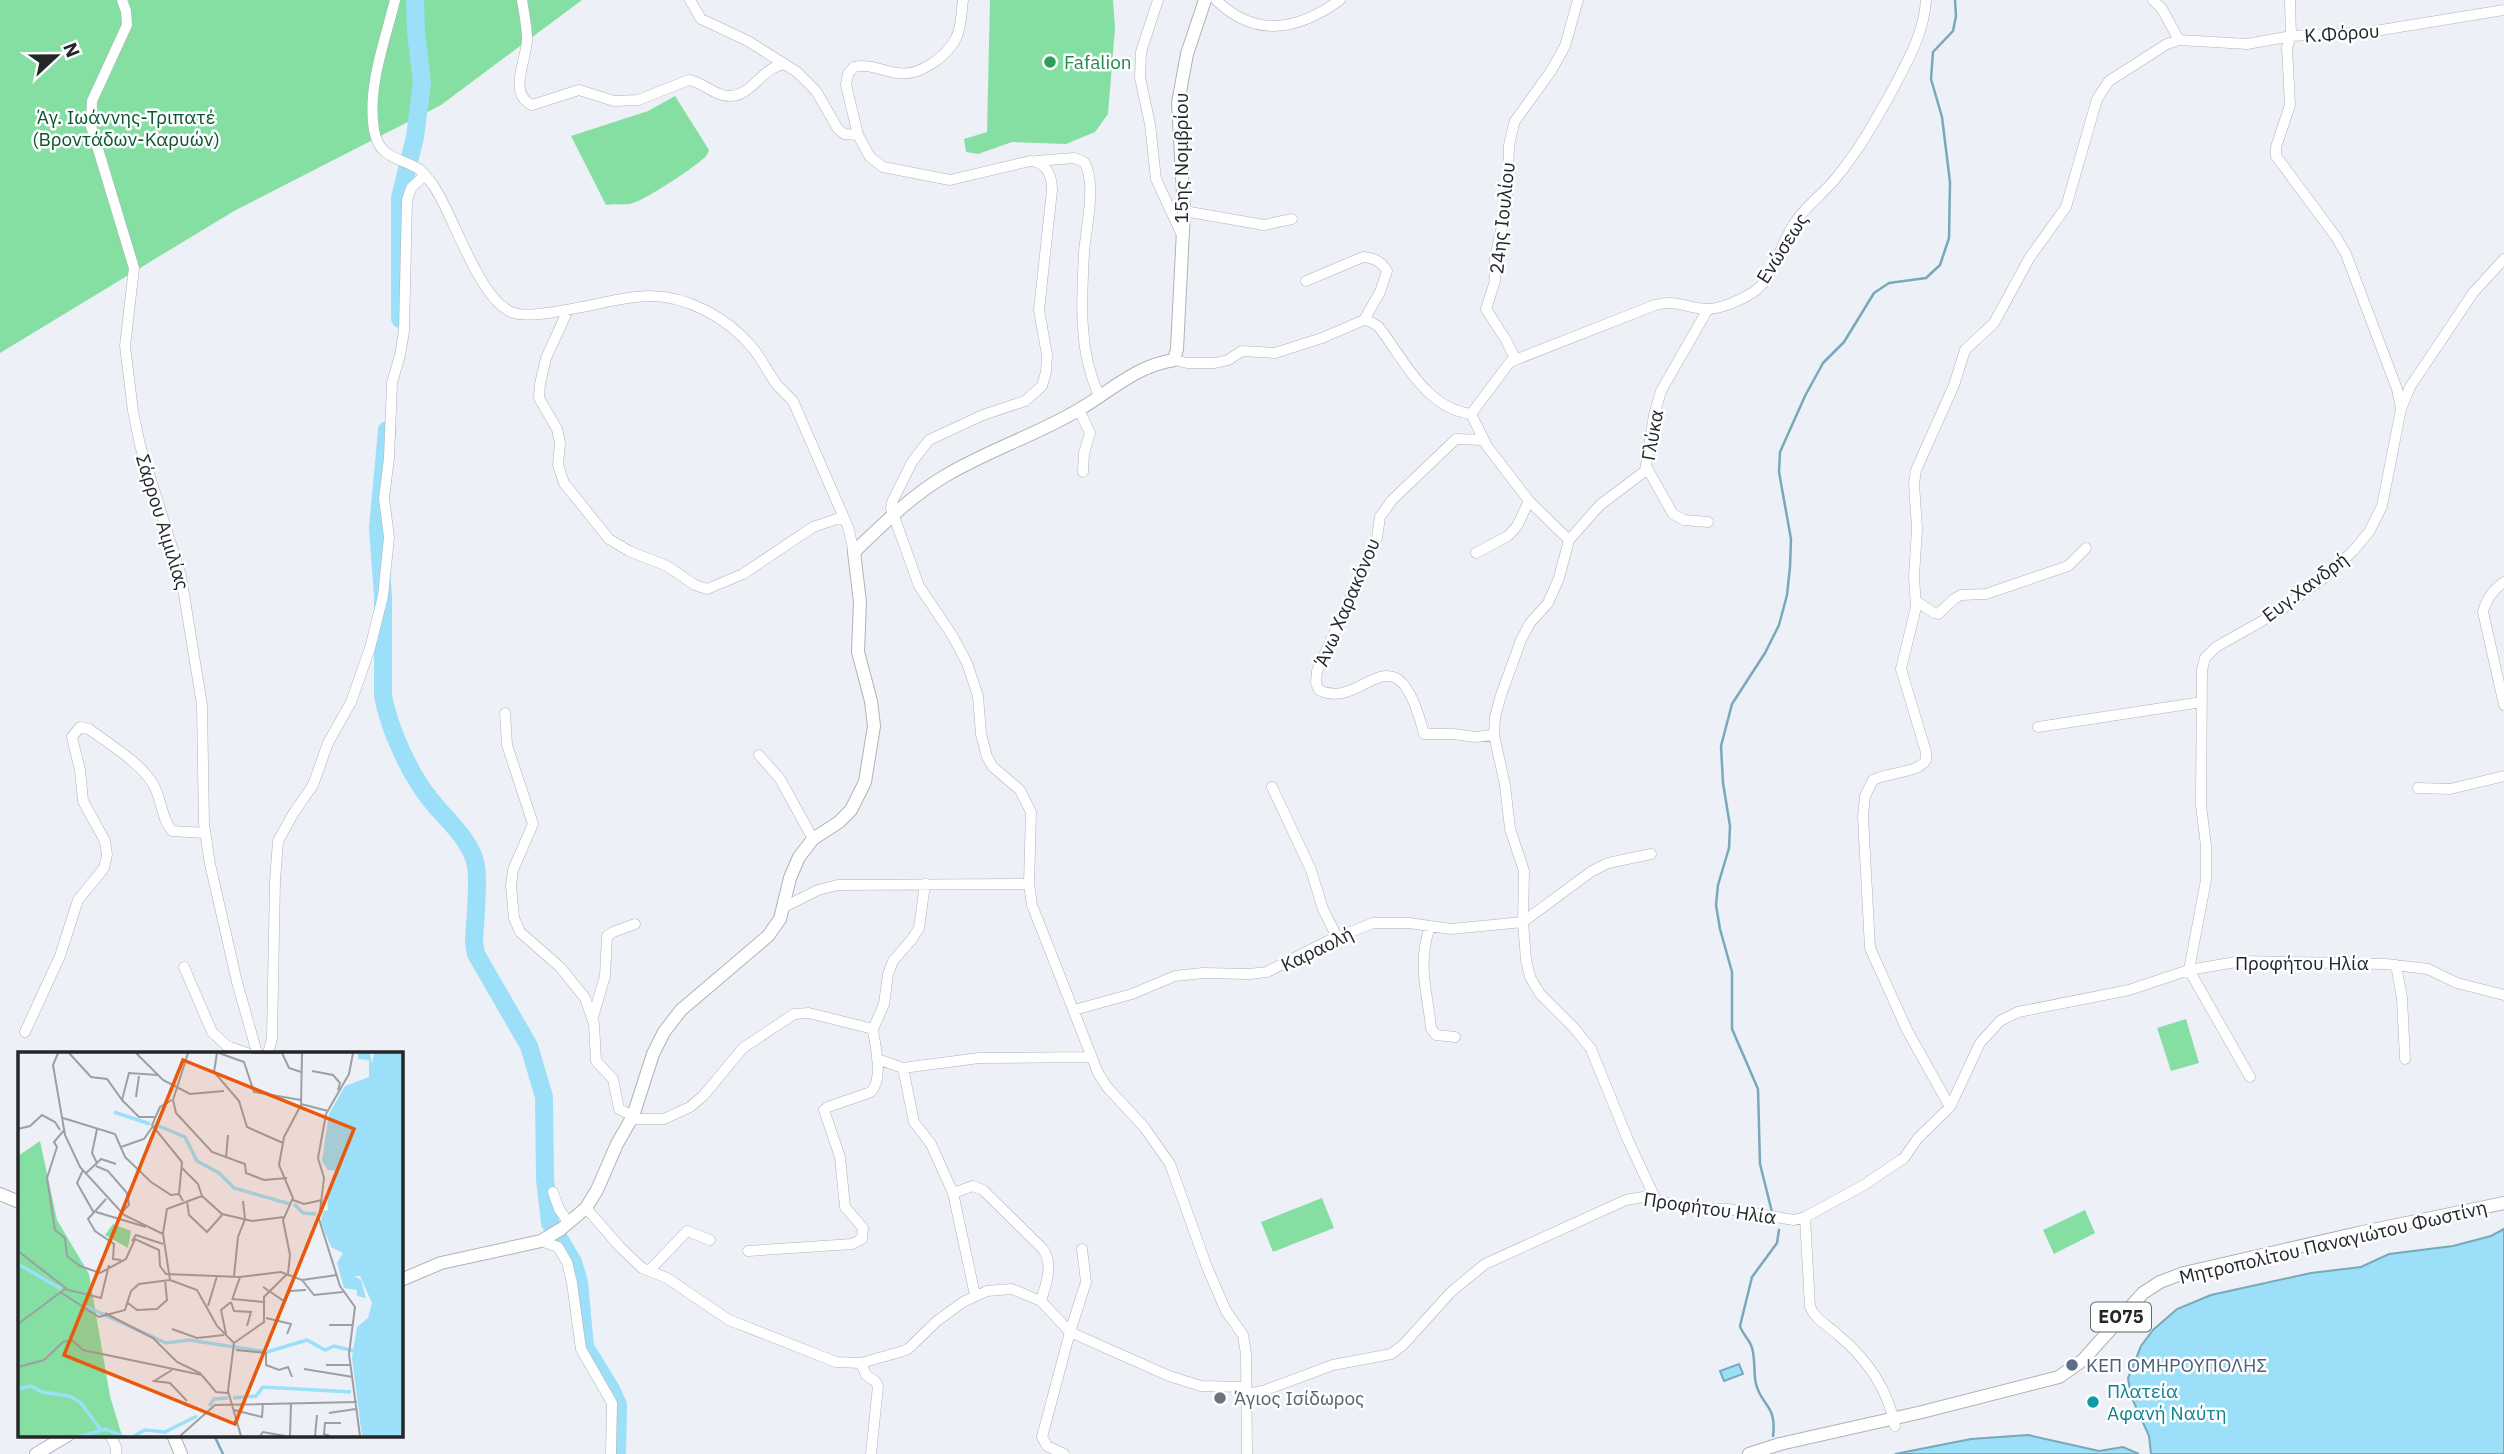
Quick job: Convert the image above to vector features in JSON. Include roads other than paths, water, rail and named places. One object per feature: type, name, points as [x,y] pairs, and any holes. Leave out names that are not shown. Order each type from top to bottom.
[{"type":"main road","name":"15ης Νομβρίου","points":[[1174,360],[1177,349],[1184,211],[1178,103],[1187,54],[1205,0]]},
{"type":"main road","points":[[402,1280],[442,1263],[545,1239],[586,1208],[632,1118],[653,1054],[668,1027],[681,1010],[777,926],[795,865],[813,839],[839,822],[851,810],[866,782],[872,753],[873,715],[858,652],[860,602],[854,552],[892,515],[944,477],[1079,410],[1137,371],[1174,360]]},
{"type":"main road","points":[[0,1194],[18,1202]]},
{"type":"main road","name":"Μητροπολίτου Παναγιώτου Φωστίνη","points":[[1772,1454],[2059,1377],[2083,1360],[2143,1293],[2160,1282],[2184,1273],[2504,1203]]},
{"type":"main road","name":"Μητροπολίτου Παναγιώτου Φωστίνη","points":[[1749,1454],[1780,1444],[2031,1393],[2063,1383],[2089,1365],[2148,1299],[2185,1280],[2504,1211]]},
{"type":"main road","points":[[36,1454],[66,1436]]},
{"type":"main road","points":[[167,1436],[179,1452]]},
{"type":"street","name":"Σάρρου Αιμιλίας","points":[[122,0],[127,25],[95,92],[90,120],[134,268],[126,330],[128,377],[140,445],[176,555],[194,646],[202,705],[205,833],[222,919],[257,1052]]},
{"type":"street","points":[[395,0],[373,91],[374,132],[382,148],[395,160],[421,172],[444,205],[474,268],[499,304],[519,314],[568,310],[638,297],[660,296],[699,307],[731,327],[751,346],[779,387],[793,401],[843,517],[854,552]]},
{"type":"street","points":[[522,0],[527,36],[519,89],[523,100],[532,105],[579,90],[614,101],[638,100],[689,80],[721,95],[735,96],[745,92],[772,67],[785,64]]},
{"type":"street","points":[[690,0],[701,19],[748,41],[801,75],[816,91],[841,132],[858,135]]},
{"type":"street","points":[[963,0],[956,40],[927,66],[906,74],[863,66],[850,70],[846,85],[858,135],[870,157],[883,167],[945,179],[957,179],[1008,165],[1035,161],[1074,158],[1084,162],[1090,184],[1084,253],[1083,330],[1087,358],[1099,396]]},
{"type":"street","points":[[1158,0],[1140,52],[1140,78],[1150,124],[1156,179],[1181,233]]},
{"type":"street","points":[[1216,0],[1230,12],[1259,24],[1287,27],[1306,20],[1340,0]]},
{"type":"street","name":"24ης Ιουλίου","points":[[1515,359],[1486,309],[1495,281],[1495,258],[1507,204],[1511,135],[1515,121],[1551,71],[1565,46],[1578,0]]},
{"type":"street","name":"Ενώσεως","points":[[1471,414],[1506,365],[1515,359],[1669,302],[1708,309],[1744,297],[1757,289],[1772,270],[1780,248],[1796,221],[1860,149],[1918,41],[1926,0]]},
{"type":"street","points":[[1950,1107],[1907,1030],[1868,943],[1863,817],[1867,790],[1873,780],[1879,777],[1918,769],[1924,765],[1927,756],[1901,669],[1916,601],[1916,470],[1954,385],[1965,350],[1994,323],[2030,257],[2061,215],[2097,99],[2106,85],[2118,74],[2167,44],[2179,40],[2166,16],[2153,0]]},
{"type":"street","points":[[2290,0],[2291,36],[2287,47],[2290,106],[2276,147],[2276,156],[2346,254],[2402,409]]},
{"type":"street","name":"Κ.Φόρου","points":[[2179,40],[2247,44],[2291,36],[2369,32],[2504,10]]},
{"type":"street","points":[[1035,161],[1050,174],[1052,190],[1039,310],[1047,355],[1042,386],[1025,401],[983,415],[929,440],[912,462],[892,502],[892,515],[919,586],[967,663],[978,696],[981,734],[987,757],[993,767],[1020,790],[1031,812],[1031,905],[1090,1057],[1107,1087],[1144,1127],[1170,1164],[1221,1300],[1231,1320],[1243,1335],[1246,1354],[1247,1454]]},
{"type":"street","points":[[268,1052],[272,1039],[278,841],[313,785],[328,743],[351,702],[370,648],[383,596],[389,541],[384,498],[389,458],[392,383],[401,355],[405,320],[407,200],[421,172]]},
{"type":"street","points":[[1184,211],[1264,225],[1292,219]]},
{"type":"street","points":[[1306,281],[1353,260],[1374,258],[1384,265],[1387,271],[1364,320]]},
{"type":"street","name":"Ευγ.Χανδρή","points":[[2189,970],[2206,880],[2206,846],[2201,805],[2202,670],[2209,653],[2278,612],[2329,574],[2369,532],[2382,506],[2402,409],[2418,372],[2481,282],[2504,259]]},
{"type":"street","name":"Γλύκα","points":[[1569,540],[1600,505],[1647,468],[1654,415],[1661,391],[1708,309]]},
{"type":"street","points":[[568,310],[545,358],[539,398],[557,429],[560,443],[558,465],[564,483],[609,539],[629,551],[667,566],[695,585],[711,588],[743,574],[813,527],[843,517]]},
{"type":"street","points":[[1174,360],[1215,363],[1232,358],[1242,351],[1275,353],[1322,338],[1364,320],[1369,321],[1378,326],[1423,387],[1439,402],[1453,410],[1471,414],[1483,440],[1529,501],[1569,540],[1559,578],[1548,603],[1530,623],[1521,640],[1501,695],[1495,717],[1494,735],[1505,785],[1510,829],[1524,865],[1523,922],[1526,960],[1534,985],[1591,1049],[1656,1200]]},
{"type":"street","points":[[1079,410],[1090,433],[1084,453],[1083,472]]},
{"type":"street","name":"Άνω Χαρακόνου","points":[[1483,440],[1456,439],[1392,500],[1380,517],[1377,538],[1330,639],[1316,677],[1319,690],[1333,695],[1345,693],[1376,678],[1394,677],[1412,696],[1424,734],[1475,737],[1494,735]]},
{"type":"street","points":[[1647,468],[1673,514],[1684,520],[1708,522]]},
{"type":"street","points":[[1476,553],[1508,536],[1517,526],[1529,501]]},
{"type":"street","points":[[1916,601],[1938,614],[1961,596],[1986,594],[2068,566],[2086,548]]},
{"type":"street","points":[[2504,582],[2493,590],[2483,612],[2504,705]]},
{"type":"street","points":[[2038,727],[2202,702]]},
{"type":"street","points":[[505,713],[507,745],[533,824],[513,870],[510,886],[514,918],[520,932],[560,967],[585,998],[593,1017],[596,1061],[612,1079],[620,1109],[632,1118],[664,1119],[690,1107],[704,1095],[743,1048],[794,1014],[809,1013],[873,1029]]},
{"type":"street","points":[[25,1032],[60,956],[78,900],[104,868],[107,856],[105,841],[83,801],[80,769],[72,737],[77,729],[89,729],[151,780],[167,824],[173,831],[205,833]]},
{"type":"street","points":[[758,755],[780,779],[813,839]]},
{"type":"street","points":[[2418,788],[2450,789],[2504,776]]},
{"type":"street","points":[[1272,787],[1311,870],[1323,908],[1337,937]]},
{"type":"street","points":[[1523,922],[1592,871],[1608,863],[1651,854]]},
{"type":"street","points":[[784,907],[826,887],[861,884],[1029,884]]},
{"type":"street","points":[[748,1251],[852,1244],[862,1239],[863,1228],[849,1212],[844,1201],[841,1162],[824,1110],[871,1093],[877,1084],[873,1029],[886,999],[888,974],[893,961],[919,928],[925,884]]},
{"type":"street","name":"Καραολή","points":[[1074,1010],[1132,994],[1175,976],[1267,972],[1337,937],[1379,922],[1451,929],[1523,922]]},
{"type":"street","points":[[593,1017],[607,966],[607,936],[635,924]]},
{"type":"street","points":[[1430,926],[1422,969],[1431,1028],[1436,1035],[1455,1037]]},
{"type":"street","name":"Προφήτου Ηλία","points":[[1070,1332],[1194,1385],[1264,1391],[1333,1366],[1391,1354],[1399,1349],[1451,1292],[1485,1264],[1626,1200],[1643,1197],[1692,1209],[1728,1209],[1794,1220],[1805,1217],[1898,1163],[1918,1138],[1950,1107],[1980,1043],[1996,1024],[2018,1012],[2129,990],[2189,970],[2242,961],[2396,965],[2428,969],[2457,983],[2504,995]]},
{"type":"street","points":[[2396,965],[2402,998],[2405,1059]]},
{"type":"street","points":[[184,967],[212,1032],[227,1046],[244,1052]]},
{"type":"street","points":[[2189,970],[2250,1077]]},
{"type":"street","points":[[877,1059],[903,1068],[979,1058],[1090,1057]]},
{"type":"street","points":[[903,1068],[914,1122],[931,1144],[953,1193],[975,1296]]},
{"type":"street","points":[[953,1193],[973,1186],[983,1190],[1043,1249],[1050,1268],[1041,1301]]},
{"type":"street","points":[[553,1192],[565,1226]]},
{"type":"street","points":[[586,1208],[636,1263],[667,1278],[729,1320],[825,1359],[844,1364],[861,1363],[908,1349],[946,1313],[987,1291],[1012,1289],[1041,1301],[1070,1332]]},
{"type":"street","points":[[1805,1217],[1810,1307],[1817,1318],[1854,1349],[1870,1367],[1890,1405],[1894,1422]]},
{"type":"street","points":[[649,1271],[687,1231],[710,1240]]},
{"type":"street","points":[[545,1239],[560,1250],[569,1269],[581,1349],[612,1403],[611,1454]]},
{"type":"street","points":[[1064,1454],[1047,1446],[1042,1437],[1086,1282],[1082,1249]]},
{"type":"street","points":[[861,1363],[866,1375],[878,1386],[871,1454]]},
{"type":"street","points":[[110,1436],[116,1454]]},
{"type":"water","points":[[2504,1229],[2504,1454],[2151,1454],[2149,1436],[2131,1396],[2128,1378],[2141,1346],[2153,1330],[2177,1309],[2211,1295],[2311,1273],[2361,1267],[2389,1254],[2453,1246],[2491,1236]]},
{"type":"water","points":[[1739,1364],[1743,1374],[1724,1381],[1720,1371]]},
{"type":"water","points":[[2028,1435],[2099,1451],[2123,1447],[2139,1454],[1895,1454],[1971,1439]]},
{"type":"waterway","points":[[400,319],[400,198],[415,137],[422,82],[415,0]]},
{"type":"waterway","points":[[1772,1212],[1760,1164],[1758,1089],[1732,1029],[1732,972],[1716,905],[1718,885],[1729,848],[1730,826],[1723,783],[1721,746],[1732,704],[1765,653],[1779,625],[1787,595],[1791,539],[1779,472],[1780,452],[1805,396],[1823,363],[1844,342],[1874,293],[1889,283],[1926,278],[1940,265],[1949,238],[1950,182],[1942,117],[1931,79],[1933,52],[1953,31],[1955,0]]},
{"type":"waterway","points":[[387,430],[378,528],[383,596],[383,696],[395,736],[407,763],[430,799],[464,839],[473,856],[477,883],[474,942],[476,954],[529,1046],[544,1097],[545,1179],[550,1223],[573,1262],[579,1282],[585,1347],[618,1405],[617,1454]]},
{"type":"waterway","points":[[1773,1436],[1773,1418],[1756,1384],[1753,1349],[1740,1326],[1752,1277],[1777,1243],[1779,1230]]},
{"type":"waterway","points":[[214,1436],[223,1454]]},
{"type":"place","name":"Fafalion","points":[[1050,62]]},
{"type":"place","name":"ΚΕΠ ΟΜΗΡΟΥΠΟΛΗΣ","points":[[2072,1365]]},
{"type":"place","name":"Άγιος Ισίδωρος","points":[[1220,1398]]},
{"type":"place","name":"Πλατεία Αφανή Ναύτη","points":[[2093,1402]]},
{"type":"park label","name":"Άγ. Ιωάννης-Τριπατέ (Βροντάδων-Καρυών)","points":[[126,128]]}]
